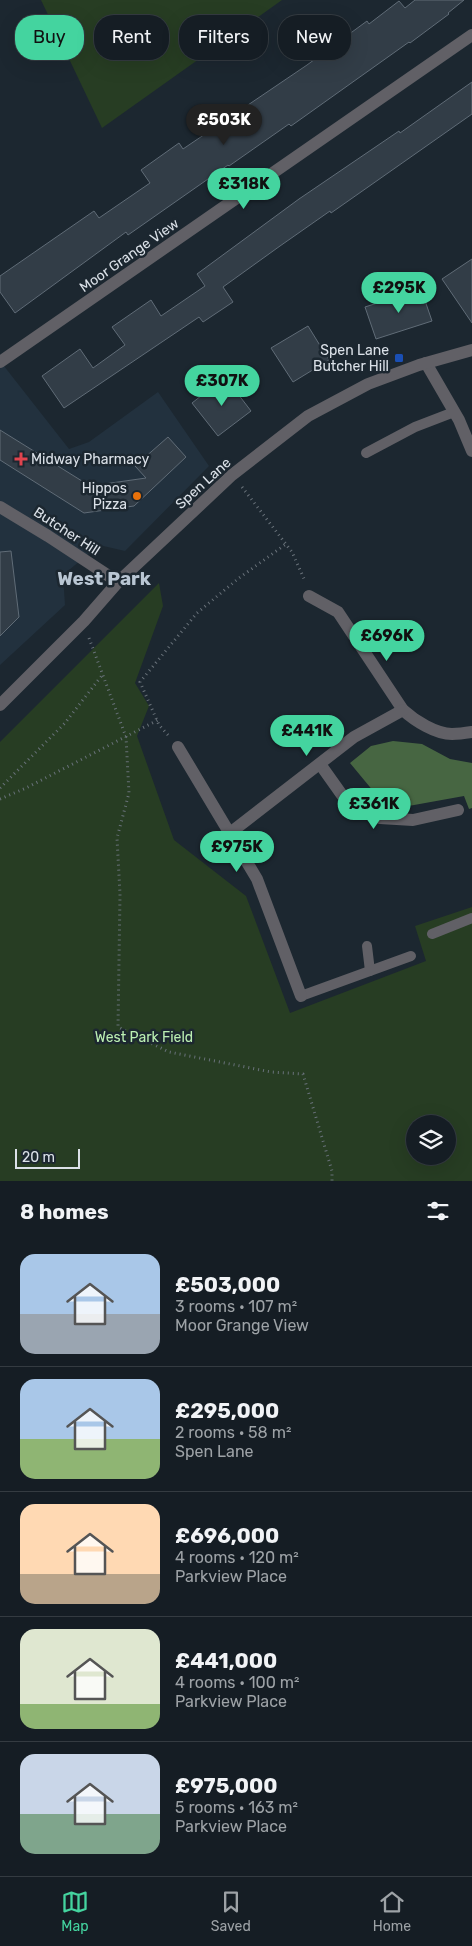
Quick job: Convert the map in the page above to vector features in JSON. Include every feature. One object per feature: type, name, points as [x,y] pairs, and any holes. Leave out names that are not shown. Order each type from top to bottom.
[{"type":"street","name":"Moor Grange View","points":[[0,362],[472,35]]},
{"type":"street","name":"Spen Lane","points":[[0,705],[84,621],[118,582],[232,475],[308,416],[368,384],[426,363],[472,350]]},
{"type":"street","points":[[426,363],[454,412],[472,451]]},
{"type":"street","name":"Butcher Hill","points":[[0,507],[118,582]]},
{"type":"street","points":[[309,596],[338,612],[404,710],[410,716],[436,730],[451,734],[472,732]]},
{"type":"street","points":[[230,833],[354,737],[404,710]]},
{"type":"street","points":[[178,747],[257,879],[301,996]]},
{"type":"street","points":[[320,764],[342,795],[380,818],[413,820],[458,810]]},
{"type":"lane","points":[[366,453],[415,427],[454,412]]},
{"type":"lane","points":[[432,934],[472,918]]},
{"type":"lane","points":[[367,946],[370,971]]},
{"type":"lane","points":[[301,996],[410,956]]},
{"type":"path","points":[[232,475],[292,552],[304,575],[309,596]]},
{"type":"path","points":[[178,747],[158,720],[140,682],[196,613],[239,578],[286,544]]},
{"type":"path","points":[[84,621],[126,736],[129,793],[118,838],[120,894],[118,1027],[170,1052],[271,1072],[303,1074],[332,1171],[332,1181]]},
{"type":"path","points":[[0,788],[65,723],[103,674]]},
{"type":"path","points":[[0,799],[26,788],[158,720]]},
{"type":"shaded area","points":[[0,361],[69,449],[89,442],[158,392],[209,466],[125,551],[99,545],[63,575],[65,605],[0,665]]},
{"type":"green space","points":[[41,0],[282,0],[261,15],[179,15],[179,60],[198,60],[102,128],[70,60],[84,60],[84,15],[48,15]]},
{"type":"green space","name":"West Park Field","points":[[159,583],[163,606],[135,683],[149,706],[137,736],[174,840],[246,896],[290,1013],[426,961],[415,926],[472,907],[472,1181],[0,1181],[0,742]]},
{"type":"green space","points":[[393,741],[422,744],[450,759],[472,763],[472,808],[469,809],[464,796],[403,807],[379,798],[350,763],[371,746]]},
{"type":"building","points":[[415,0],[464,0],[449,14],[410,43],[291,126],[289,124],[128,235],[126,232],[15,313],[0,292],[0,276],[94,211],[99,218],[150,183],[141,170],[179,143],[183,149],[314,60],[351,60],[351,33],[367,21],[369,24],[399,1],[405,8]]},
{"type":"building","points":[[472,82],[472,114],[223,287],[233,302],[203,322],[199,317],[64,408],[42,376],[80,349],[93,368],[125,345],[112,327],[151,300],[161,316],[205,286],[197,274],[299,199],[399,131],[400,133]]},
{"type":"building","points":[[472,259],[472,323],[442,279]]},
{"type":"building","points":[[421,289],[432,321],[376,339],[365,307]]},
{"type":"building","points":[[308,326],[329,360],[293,382],[271,348]]},
{"type":"building","points":[[225,377],[251,411],[218,436],[192,403]]},
{"type":"building","points":[[0,430],[90,486],[146,478],[135,466],[168,437],[186,457],[134,506],[84,513],[0,460]]},
{"type":"building","points":[[11,551],[19,617],[0,636],[0,552]]},
{"type":"place","name":"Spen Lane Butcher Hill","points":[[399,358]]},
{"type":"place","name":"Midway Pharmacy","points":[[21,459]]},
{"type":"place","name":"Hippos Pizza","points":[[137,496]]},
{"type":"district","name":"West Park","points":[[104,578]]}]
